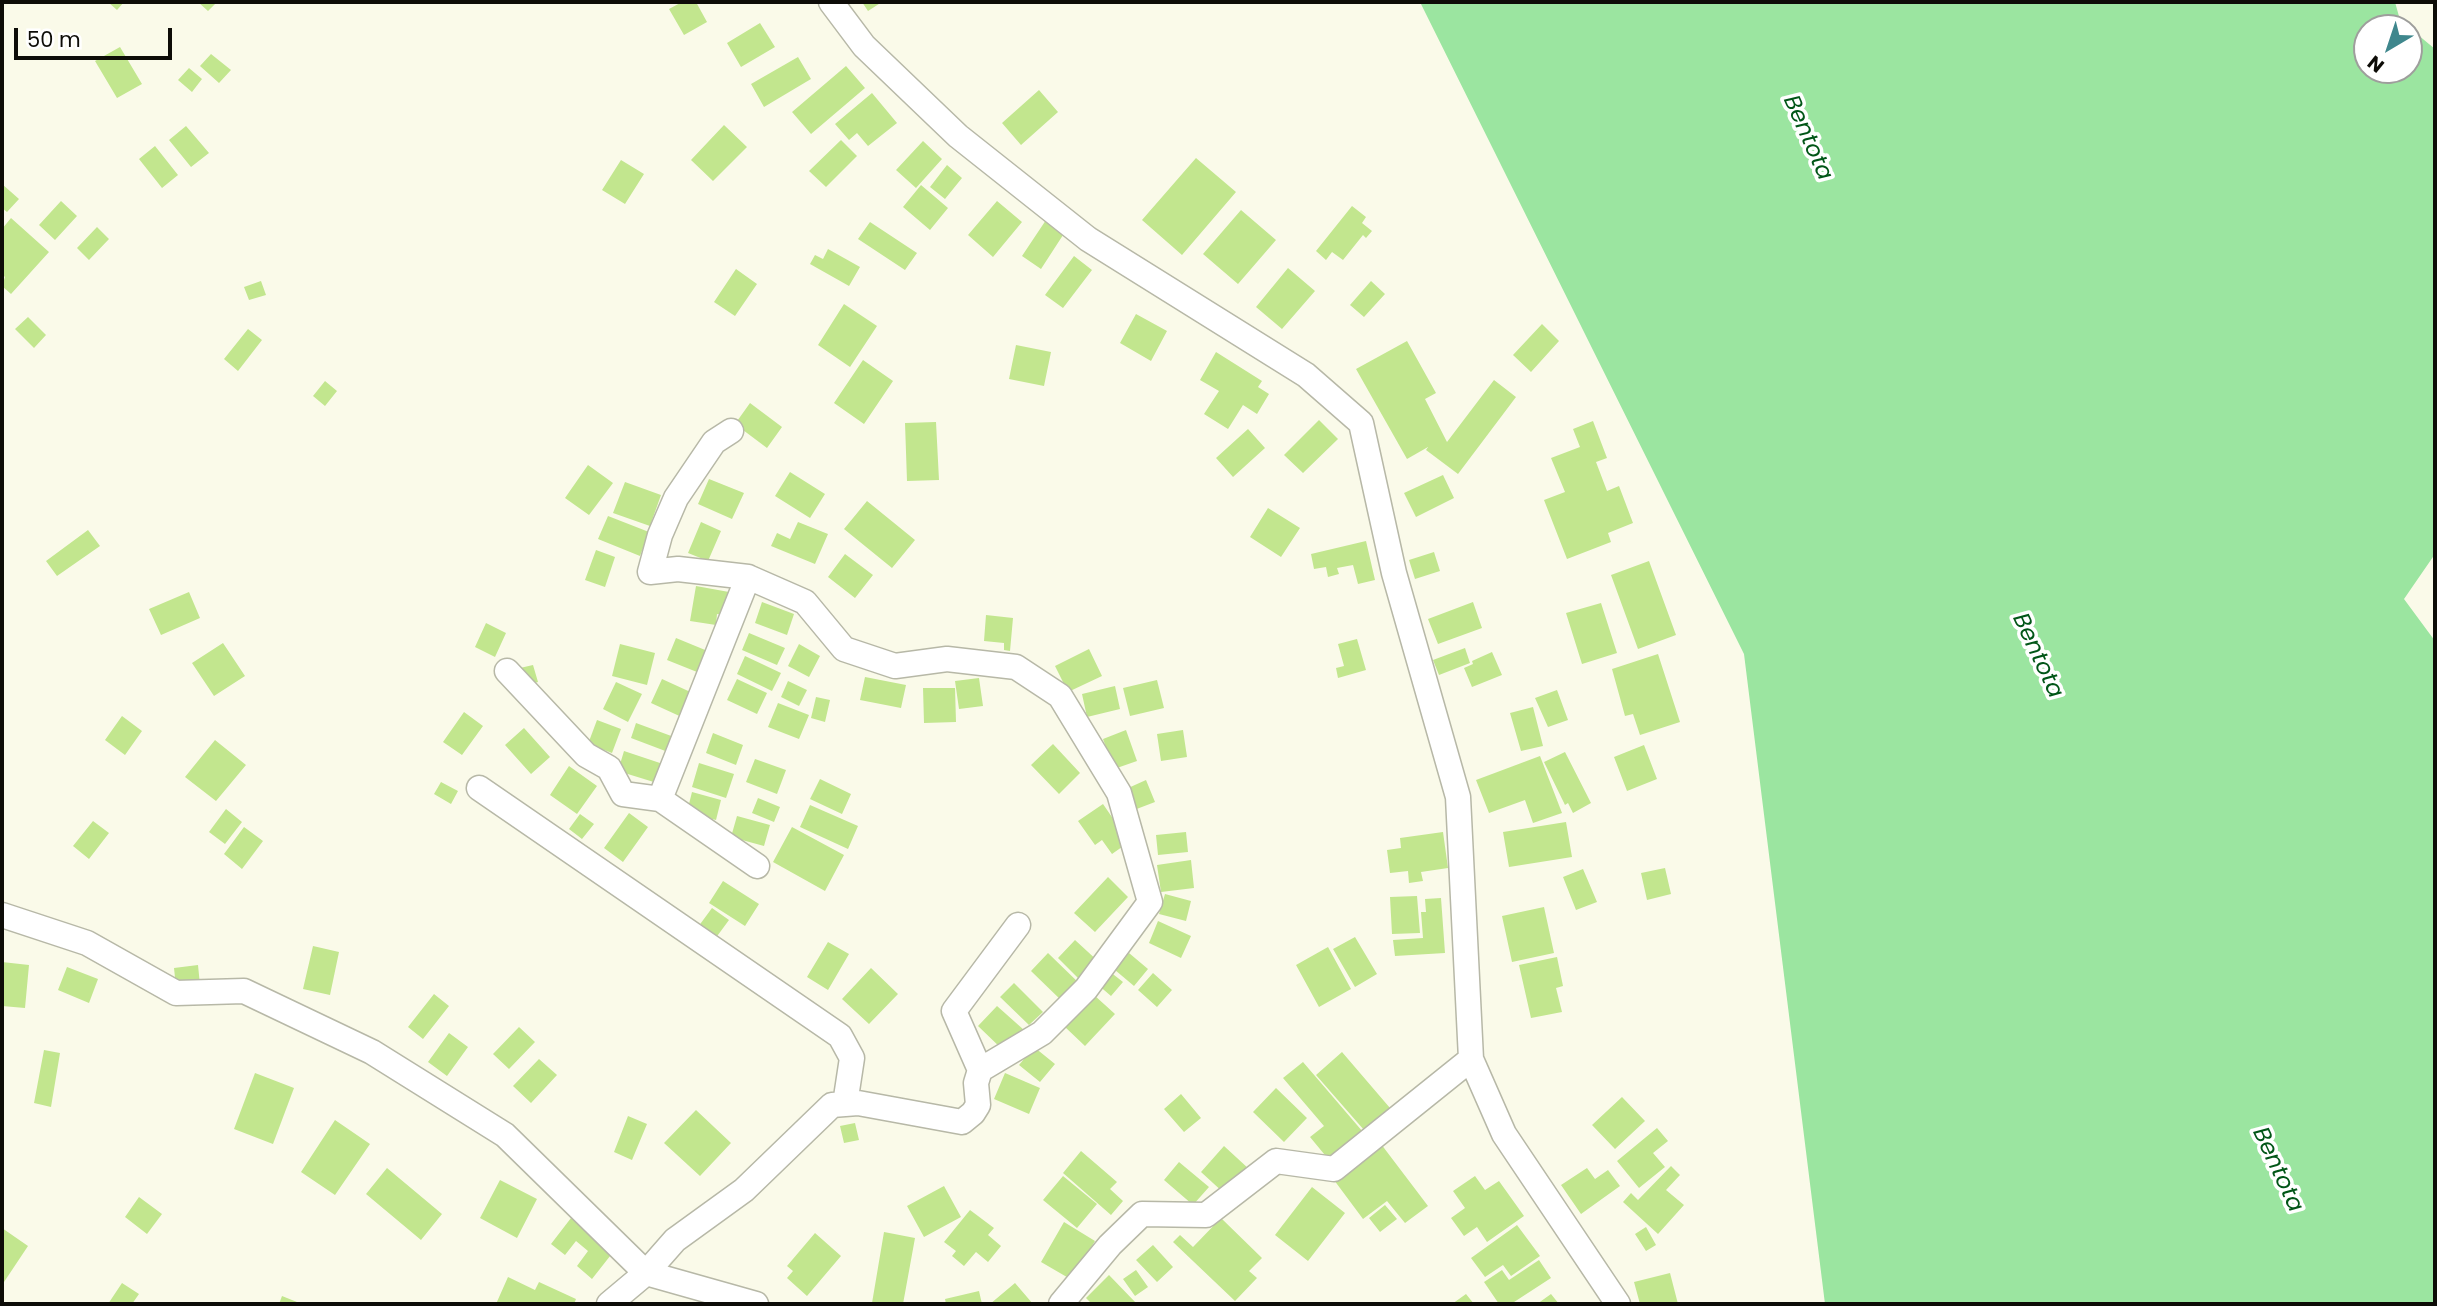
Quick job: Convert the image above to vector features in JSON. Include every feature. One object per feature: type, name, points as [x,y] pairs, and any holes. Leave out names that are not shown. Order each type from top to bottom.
[{"type":"street","points":[[831,2],[864,46],[958,136],[1067,223],[1088,239],[1306,375],[1362,423],[1394,573],[1458,797],[1471,1059],[1504,1134],[1618,1304]]},
{"type":"street","points":[[731,431],[714,442],[676,498],[660,535],[650,572],[678,569],[748,577],[805,602],[844,649],[895,666],[947,659],[1016,667],[1060,696],[1119,793],[1150,902],[1086,989],[1042,1033],[980,1070]]},
{"type":"street","points":[[660,799],[748,577]]},
{"type":"street","points":[[507,671],[586,755],[609,768],[623,794],[660,799],[757,866]]},
{"type":"street","points":[[479,788],[840,1036],[852,1058],[845,1104]]},
{"type":"street","points":[[2,915],[87,943],[176,993],[244,991],[372,1052],[505,1135],[646,1273],[756,1304]]},
{"type":"street","points":[[609,1304],[646,1273],[675,1241],[744,1190],[832,1105],[858,1103],[962,1122],[978,1105],[976,1083],[980,1070],[954,1011],[1018,925]]},
{"type":"street","points":[[1061,1304],[1110,1245],[1142,1214],[1206,1215],[1276,1161],[1334,1169],[1471,1059]]},
{"type":"water","name":"Bentota","points":[[1420,2],[2395,2],[2398,14],[2353,14],[2353,84],[2423,84],[2423,39],[2435,49],[2435,554],[2404,599],[2435,641],[2435,1304],[1825,1304],[1744,654]]},
{"type":"building","points":[[108,2],[124,2],[117,10]]},
{"type":"building","points":[[198,2],[217,2],[208,11]]},
{"type":"building","points":[[682,2],[696,2],[707,22],[684,35],[669,9]]},
{"type":"building","points":[[862,2],[882,2],[868,11]]},
{"type":"building","points":[[760,23],[775,47],[741,67],[727,43]]},
{"type":"building","points":[[120,47],[142,84],[117,98],[95,61]]},
{"type":"building","points":[[211,54],[231,70],[219,83],[200,66]]},
{"type":"building","points":[[798,57],[811,79],[764,107],[751,84]]},
{"type":"building","points":[[846,66],[865,88],[811,134],[792,112]]},
{"type":"building","points":[[189,68],[202,79],[192,92],[178,80]]},
{"type":"building","points":[[1039,90],[1058,112],[1021,145],[1002,123]]},
{"type":"building","points":[[872,93],[897,123],[868,146],[857,133],[849,140],[835,124]]},
{"type":"building","points":[[724,125],[747,147],[713,181],[691,160]]},
{"type":"building","points":[[186,126],[209,153],[191,167],[169,140]]},
{"type":"building","points":[[841,140],[857,156],[826,187],[809,171]]},
{"type":"building","points":[[923,141],[942,159],[916,188],[896,170]]},
{"type":"building","points":[[155,146],[178,175],[162,188],[139,159]]},
{"type":"building","points":[[1196,158],[1236,192],[1182,255],[1142,220]]},
{"type":"building","points":[[621,160],[644,174],[625,204],[602,190]]},
{"type":"building","points":[[947,165],[962,178],[945,199],[930,187]]},
{"type":"building","points":[[2,184],[19,199],[7,212],[2,208]]},
{"type":"building","points":[[921,185],[948,208],[930,230],[903,207]]},
{"type":"building","points":[[61,201],[77,216],[55,240],[39,225]]},
{"type":"building","points":[[997,201],[1022,222],[993,257],[968,235]]},
{"type":"building","points":[[1352,206],[1366,217],[1362,223],[1372,231],[1366,238],[1363,235],[1343,260],[1332,252],[1326,260],[1316,251]]},
{"type":"building","points":[[1241,210],[1276,240],[1238,284],[1203,254]]},
{"type":"building","points":[[11,218],[49,252],[11,294],[2,286],[5,277],[2,274],[2,229]]},
{"type":"building","points":[[1046,220],[1065,232],[1041,269],[1022,256]]},
{"type":"building","points":[[870,222],[917,253],[905,270],[858,239]]},
{"type":"building","points":[[97,227],[109,239],[89,260],[77,248]]},
{"type":"building","points":[[828,249],[860,267],[849,286],[810,264],[815,255],[823,259]]},
{"type":"building","points":[[1074,256],[1092,270],[1063,308],[1045,295]]},
{"type":"building","points":[[1288,268],[1315,291],[1282,329],[1256,307]]},
{"type":"building","points":[[736,269],[757,284],[735,316],[714,302]]},
{"type":"building","points":[[261,281],[266,295],[249,300],[244,287]]},
{"type":"building","points":[[1371,281],[1385,294],[1364,317],[1350,305]]},
{"type":"building","points":[[844,304],[877,326],[850,367],[818,345]]},
{"type":"building","points":[[1136,314],[1167,331],[1151,361],[1120,343]]},
{"type":"building","points":[[28,317],[46,335],[34,348],[15,329]]},
{"type":"building","points":[[1542,324],[1559,341],[1531,372],[1513,355]]},
{"type":"building","points":[[248,329],[262,340],[238,371],[224,359]]},
{"type":"building","points":[[1407,341],[1436,393],[1425,399],[1447,442],[1494,380],[1516,397],[1458,474],[1426,450],[1428,447],[1407,459],[1356,369]]},
{"type":"building","points":[[1016,345],[1051,352],[1044,386],[1009,379]]},
{"type":"building","points":[[1216,352],[1262,381],[1258,387],[1269,394],[1257,414],[1243,405],[1228,429],[1204,414],[1219,391],[1200,380]]},
{"type":"building","points":[[863,360],[893,381],[864,424],[834,403]]},
{"type":"building","points":[[325,381],[337,391],[325,406],[313,396]]},
{"type":"building","points":[[750,403],[782,427],[767,448],[735,424]]},
{"type":"building","points":[[1319,420],[1338,439],[1303,473],[1284,455]]},
{"type":"building","points":[[1593,421],[1607,458],[1596,462],[1607,491],[1619,486],[1633,523],[1608,533],[1611,542],[1567,559],[1544,500],[1565,492],[1551,458],[1580,447],[1573,429]]},
{"type":"building","points":[[936,422],[939,480],[907,481],[905,423]]},
{"type":"building","points":[[1248,429],[1265,448],[1233,477],[1216,458]]},
{"type":"building","points":[[588,465],[613,483],[589,515],[565,498]]},
{"type":"building","points":[[790,472],[825,494],[810,518],[775,496]]},
{"type":"building","points":[[1443,475],[1454,498],[1416,517],[1404,493]]},
{"type":"building","points":[[709,479],[744,493],[732,519],[698,504]]},
{"type":"building","points":[[625,482],[661,495],[650,526],[613,513]]},
{"type":"building","points":[[867,501],[915,540],[892,568],[844,529]]},
{"type":"building","points":[[1268,508],[1300,528],[1281,557],[1250,537]]},
{"type":"building","points":[[608,516],[649,532],[640,556],[598,539]]},
{"type":"building","points":[[701,522],[721,531],[708,561],[688,553]]},
{"type":"building","points":[[798,522],[828,534],[815,564],[771,546],[777,533],[790,539]]},
{"type":"building","points":[[88,530],[100,546],[57,576],[46,561]]},
{"type":"building","points":[[1366,541],[1375,580],[1358,584],[1353,565],[1337,568],[1339,574],[1328,577],[1326,567],[1314,569],[1311,554]]},
{"type":"building","points":[[596,550],[615,557],[605,587],[585,580]]},
{"type":"building","points":[[1434,552],[1440,571],[1415,579],[1409,560]]},
{"type":"building","points":[[845,554],[873,575],[855,598],[828,577]]},
{"type":"building","points":[[1649,561],[1676,635],[1638,649],[1611,575]]},
{"type":"building","points":[[696,586],[729,592],[725,615],[717,614],[716,625],[690,621]]},
{"type":"building","points":[[189,592],[200,618],[161,635],[149,609]]},
{"type":"building","points":[[762,602],[794,614],[787,635],[755,623]]},
{"type":"building","points":[[1473,602],[1482,628],[1438,644],[1428,619]]},
{"type":"building","points":[[1601,603],[1617,653],[1582,664],[1566,613]]},
{"type":"building","points":[[986,615],[1013,618],[1010,651],[1004,650],[1004,643],[984,641]]},
{"type":"building","points":[[486,623],[506,633],[495,657],[475,647]]},
{"type":"building","points":[[749,633],[785,648],[777,665],[742,650]]},
{"type":"building","points":[[676,638],[710,652],[702,674],[667,660]]},
{"type":"building","points":[[1357,639],[1366,670],[1338,678],[1336,668],[1344,666],[1338,644]]},
{"type":"building","points":[[223,643],[245,676],[214,696],[192,663]]},
{"type":"building","points":[[620,644],[655,653],[647,685],[612,676]]},
{"type":"building","points":[[799,644],[820,656],[809,677],[788,666]]},
{"type":"building","points":[[1465,648],[1470,663],[1439,675],[1433,660]]},
{"type":"building","points":[[1089,649],[1102,676],[1068,692],[1055,666]]},
{"type":"building","points":[[1492,652],[1502,675],[1472,687],[1464,668],[1473,664],[1472,661]]},
{"type":"building","points":[[1658,654],[1680,722],[1640,735],[1633,714],[1625,716],[1612,669]]},
{"type":"building","points":[[745,656],[781,673],[772,691],[737,674]]},
{"type":"building","points":[[533,665],[538,682],[525,686],[520,668]]},
{"type":"building","points":[[865,677],[906,685],[901,708],[860,700]]},
{"type":"building","points":[[979,678],[983,706],[959,709],[955,681]]},
{"type":"building","points":[[662,679],[697,695],[686,719],[651,703]]},
{"type":"building","points":[[737,679],[767,693],[757,714],[727,700]]},
{"type":"building","points":[[1157,680],[1164,708],[1130,716],[1123,688]]},
{"type":"building","points":[[788,681],[807,690],[799,706],[781,697]]},
{"type":"building","points":[[616,682],[642,694],[628,722],[603,709]]},
{"type":"building","points":[[1115,686],[1120,709],[1087,717],[1082,694]]},
{"type":"building","points":[[923,688],[955,688],[956,722],[924,723]]},
{"type":"building","points":[[1557,690],[1568,720],[1548,727],[1535,698]]},
{"type":"building","points":[[816,697],[830,700],[825,722],[811,718]]},
{"type":"building","points":[[778,703],[809,715],[799,739],[768,727]]},
{"type":"building","points":[[1533,707],[1543,746],[1521,751],[1510,713]]},
{"type":"building","points":[[464,712],[483,726],[462,755],[443,742]]},
{"type":"building","points":[[122,716],[142,731],[125,755],[105,740]]},
{"type":"building","points":[[597,720],[621,729],[612,753],[588,744]]},
{"type":"building","points":[[636,723],[674,737],[668,752],[631,738]]},
{"type":"building","points":[[524,728],[550,757],[531,774],[505,745]]},
{"type":"building","points":[[1126,730],[1137,761],[1114,769],[1103,739]]},
{"type":"building","points":[[1183,730],[1187,757],[1161,761],[1157,734]]},
{"type":"building","points":[[713,733],[743,745],[736,765],[706,753]]},
{"type":"building","points":[[215,740],[246,765],[216,801],[185,777]]},
{"type":"building","points":[[1053,744],[1080,773],[1059,794],[1031,765]]},
{"type":"building","points":[[1644,745],[1657,779],[1627,791],[1614,757]]},
{"type":"building","points":[[624,751],[663,764],[657,783],[618,771]]},
{"type":"building","points":[[1565,752],[1591,803],[1573,813],[1568,803],[1565,805],[1544,762]]},
{"type":"building","points":[[1540,756],[1562,813],[1533,823],[1525,800],[1489,813],[1476,780]]},
{"type":"building","points":[[755,759],[786,770],[777,794],[746,782]]},
{"type":"building","points":[[699,763],[734,774],[726,798],[692,787]]},
{"type":"building","points":[[569,766],[597,786],[577,814],[550,795]]},
{"type":"building","points":[[820,779],[851,794],[842,814],[810,799]]},
{"type":"building","points":[[1146,780],[1155,802],[1134,810],[1126,789]]},
{"type":"building","points":[[441,782],[458,791],[451,804],[434,794]]},
{"type":"building","points":[[692,792],[721,800],[716,820],[687,812]]},
{"type":"building","points":[[758,798],[780,807],[774,822],[752,813]]},
{"type":"building","points":[[1103,804],[1129,842],[1112,854],[1102,840],[1095,845],[1078,821]]},
{"type":"building","points":[[810,805],[858,826],[848,849],[800,827]]},
{"type":"building","points":[[226,809],[242,822],[225,844],[209,832]]},
{"type":"building","points":[[629,813],[648,827],[623,862],[604,848]]},
{"type":"building","points":[[580,814],[594,824],[582,839],[569,829]]},
{"type":"building","points":[[737,816],[770,825],[764,846],[731,837]]},
{"type":"building","points":[[93,821],[109,833],[89,859],[73,846]]},
{"type":"building","points":[[1566,822],[1572,857],[1509,867],[1503,832]]},
{"type":"building","points":[[244,827],[263,841],[242,869],[224,854]]},
{"type":"building","points":[[792,827],[844,855],[825,891],[773,862]]},
{"type":"building","points":[[1186,832],[1188,852],[1158,855],[1156,835]]},
{"type":"building","points":[[1443,832],[1448,868],[1421,872],[1423,881],[1409,883],[1408,871],[1390,873],[1387,850],[1401,848],[1400,838]]},
{"type":"building","points":[[1191,860],[1194,888],[1161,892],[1157,865]]},
{"type":"building","points":[[1665,868],[1671,894],[1647,900],[1641,873]]},
{"type":"building","points":[[1583,869],[1597,902],[1576,910],[1563,877]]},
{"type":"building","points":[[1108,877],[1128,897],[1095,932],[1074,913]]},
{"type":"building","points":[[723,881],[759,904],[745,926],[709,903]]},
{"type":"building","points":[[1165,894],[1191,901],[1186,921],[1159,914]]},
{"type":"building","points":[[1417,896],[1420,933],[1392,934],[1390,897]]},
{"type":"building","points":[[1441,898],[1445,953],[1395,956],[1393,940],[1423,938],[1421,912],[1426,912],[1425,899]]},
{"type":"building","points":[[1544,907],[1554,953],[1512,962],[1502,916]]},
{"type":"building","points":[[712,908],[729,920],[715,939],[698,927]]},
{"type":"building","points":[[1158,921],[1191,936],[1181,958],[1149,943]]},
{"type":"building","points":[[1355,937],[1377,974],[1355,987],[1333,949]]},
{"type":"building","points":[[1075,940],[1100,963],[1082,982],[1058,958]]},
{"type":"building","points":[[828,942],[849,954],[828,990],[807,977]]},
{"type":"building","points":[[313,946],[339,952],[330,995],[303,989]]},
{"type":"building","points":[[1328,947],[1351,989],[1319,1007],[1296,965]]},
{"type":"building","points":[[1048,953],[1082,986],[1064,1003],[1031,971]]},
{"type":"building","points":[[1129,953],[1148,969],[1134,986],[1115,970]]},
{"type":"building","points":[[1557,957],[1563,986],[1556,988],[1562,1012],[1531,1018],[1519,965]]},
{"type":"building","points":[[2,962],[29,965],[25,1008],[2,1006]]},
{"type":"building","points":[[198,965],[200,985],[176,987],[174,968]]},
{"type":"building","points":[[67,967],[98,979],[89,1003],[58,990]]},
{"type":"building","points":[[871,968],[898,994],[869,1024],[842,999]]},
{"type":"building","points":[[1109,971],[1123,982],[1111,996],[1097,984]]},
{"type":"building","points":[[1153,973],[1172,990],[1157,1007],[1138,990]]},
{"type":"building","points":[[1014,983],[1043,1012],[1029,1025],[1000,997]]},
{"type":"building","points":[[434,994],[449,1006],[423,1039],[408,1027]]},
{"type":"building","points":[[1094,995],[1115,1014],[1085,1046],[1065,1027]]},
{"type":"building","points":[[997,1006],[1024,1030],[1004,1051],[978,1026]]},
{"type":"building","points":[[519,1027],[535,1042],[509,1069],[493,1054]]},
{"type":"building","points":[[449,1033],[468,1047],[447,1076],[428,1062]]},
{"type":"building","points":[[1034,1047],[1055,1064],[1040,1082],[1019,1065]]},
{"type":"building","points":[[44,1050],[60,1053],[51,1107],[34,1103]]},
{"type":"building","points":[[1342,1052],[1390,1108],[1364,1130],[1316,1075]]},
{"type":"building","points":[[539,1059],[557,1075],[531,1103],[513,1086]]},
{"type":"building","points":[[1303,1062],[1363,1132],[1329,1160],[1310,1137],[1324,1126],[1283,1078]]},
{"type":"building","points":[[255,1073],[294,1088],[273,1144],[234,1129]]},
{"type":"building","points":[[1005,1073],[1040,1088],[1029,1114],[994,1099]]},
{"type":"building","points":[[1276,1088],[1307,1118],[1284,1142],[1253,1112]]},
{"type":"building","points":[[1181,1094],[1201,1118],[1184,1132],[1164,1109]]},
{"type":"building","points":[[1622,1097],[1645,1121],[1615,1149],[1592,1125]]},
{"type":"building","points":[[696,1110],[731,1143],[700,1176],[664,1143]]},
{"type":"building","points":[[628,1116],[647,1124],[632,1160],[614,1152]]},
{"type":"building","points":[[335,1120],[370,1144],[335,1195],[301,1172]]},
{"type":"building","points":[[855,1123],[859,1140],[844,1143],[840,1126]]},
{"type":"building","points":[[1657,1128],[1668,1141],[1653,1153],[1665,1167],[1639,1188],[1617,1161]]},
{"type":"building","points":[[1381,1144],[1428,1206],[1405,1223],[1387,1201],[1363,1219],[1334,1180]]},
{"type":"building","points":[[1224,1146],[1249,1169],[1225,1194],[1201,1172]]},
{"type":"building","points":[[1081,1151],[1117,1182],[1110,1189],[1123,1201],[1111,1215],[1063,1173]]},
{"type":"building","points":[[1179,1162],[1209,1187],[1193,1205],[1164,1180]]},
{"type":"building","points":[[1671,1166],[1680,1175],[1666,1190],[1684,1205],[1658,1234],[1623,1202],[1631,1193],[1638,1200]]},
{"type":"building","points":[[387,1168],[442,1214],[421,1240],[366,1194]]},
{"type":"building","points":[[1587,1168],[1595,1179],[1608,1170],[1620,1186],[1581,1214],[1561,1185]]},
{"type":"building","points":[[1063,1176],[1097,1204],[1077,1228],[1043,1200]]},
{"type":"building","points":[[1475,1176],[1485,1190],[1499,1181],[1524,1216],[1487,1242],[1477,1227],[1464,1236],[1451,1218],[1465,1208],[1453,1191]]},
{"type":"building","points":[[500,1180],[537,1199],[517,1238],[480,1218]]},
{"type":"building","points":[[944,1186],[961,1217],[924,1237],[907,1206]]},
{"type":"building","points":[[1312,1187],[1345,1213],[1308,1261],[1275,1235]]},
{"type":"building","points":[[139,1197],[162,1214],[147,1234],[125,1217]]},
{"type":"building","points":[[1385,1205],[1397,1219],[1380,1232],[1369,1218]]},
{"type":"building","points":[[970,1210],[994,1228],[988,1235],[1001,1246],[988,1262],[976,1252],[964,1266],[952,1256],[956,1251],[944,1242]]},
{"type":"building","points":[[571,1218],[614,1251],[592,1279],[577,1266],[588,1251],[576,1241],[565,1255],[551,1244]]},
{"type":"building","points":[[1221,1218],[1262,1258],[1249,1271],[1257,1278],[1235,1301],[1173,1242],[1180,1235],[1193,1247]]},
{"type":"building","points":[[1064,1222],[1095,1241],[1072,1280],[1041,1262]]},
{"type":"building","points":[[1517,1225],[1540,1256],[1511,1276],[1503,1265],[1485,1277],[1471,1258]]},
{"type":"building","points":[[1646,1227],[1656,1245],[1646,1251],[1635,1234]]},
{"type":"building","points":[[2,1228],[28,1246],[2,1285]]},
{"type":"building","points":[[884,1232],[915,1238],[903,1304],[872,1303]]},
{"type":"building","points":[[815,1233],[841,1256],[807,1296],[787,1278],[793,1271],[787,1266]]},
{"type":"building","points":[[1153,1245],[1173,1267],[1157,1282],[1136,1260]]},
{"type":"building","points":[[1539,1260],[1551,1278],[1511,1304],[1499,1304],[1484,1282],[1502,1270],[1509,1280]]},
{"type":"building","points":[[1136,1270],[1148,1287],[1135,1296],[1123,1279]]},
{"type":"building","points":[[1670,1273],[1678,1304],[1640,1304],[1634,1282]]},
{"type":"building","points":[[1109,1275],[1137,1304],[1092,1304],[1086,1298]]},
{"type":"building","points":[[508,1277],[535,1290],[539,1282],[576,1299],[574,1304],[496,1304]]},
{"type":"building","points":[[122,1283],[139,1294],[132,1304],[108,1304]]},
{"type":"building","points":[[1015,1283],[1033,1304],[990,1304]]},
{"type":"building","points":[[979,1291],[982,1304],[946,1304],[945,1299]]},
{"type":"building","points":[[1466,1294],[1474,1304],[1452,1304]]},
{"type":"building","points":[[1551,1294],[1559,1304],[1537,1304]]},
{"type":"building","points":[[282,1296],[302,1304],[279,1304]]}]
